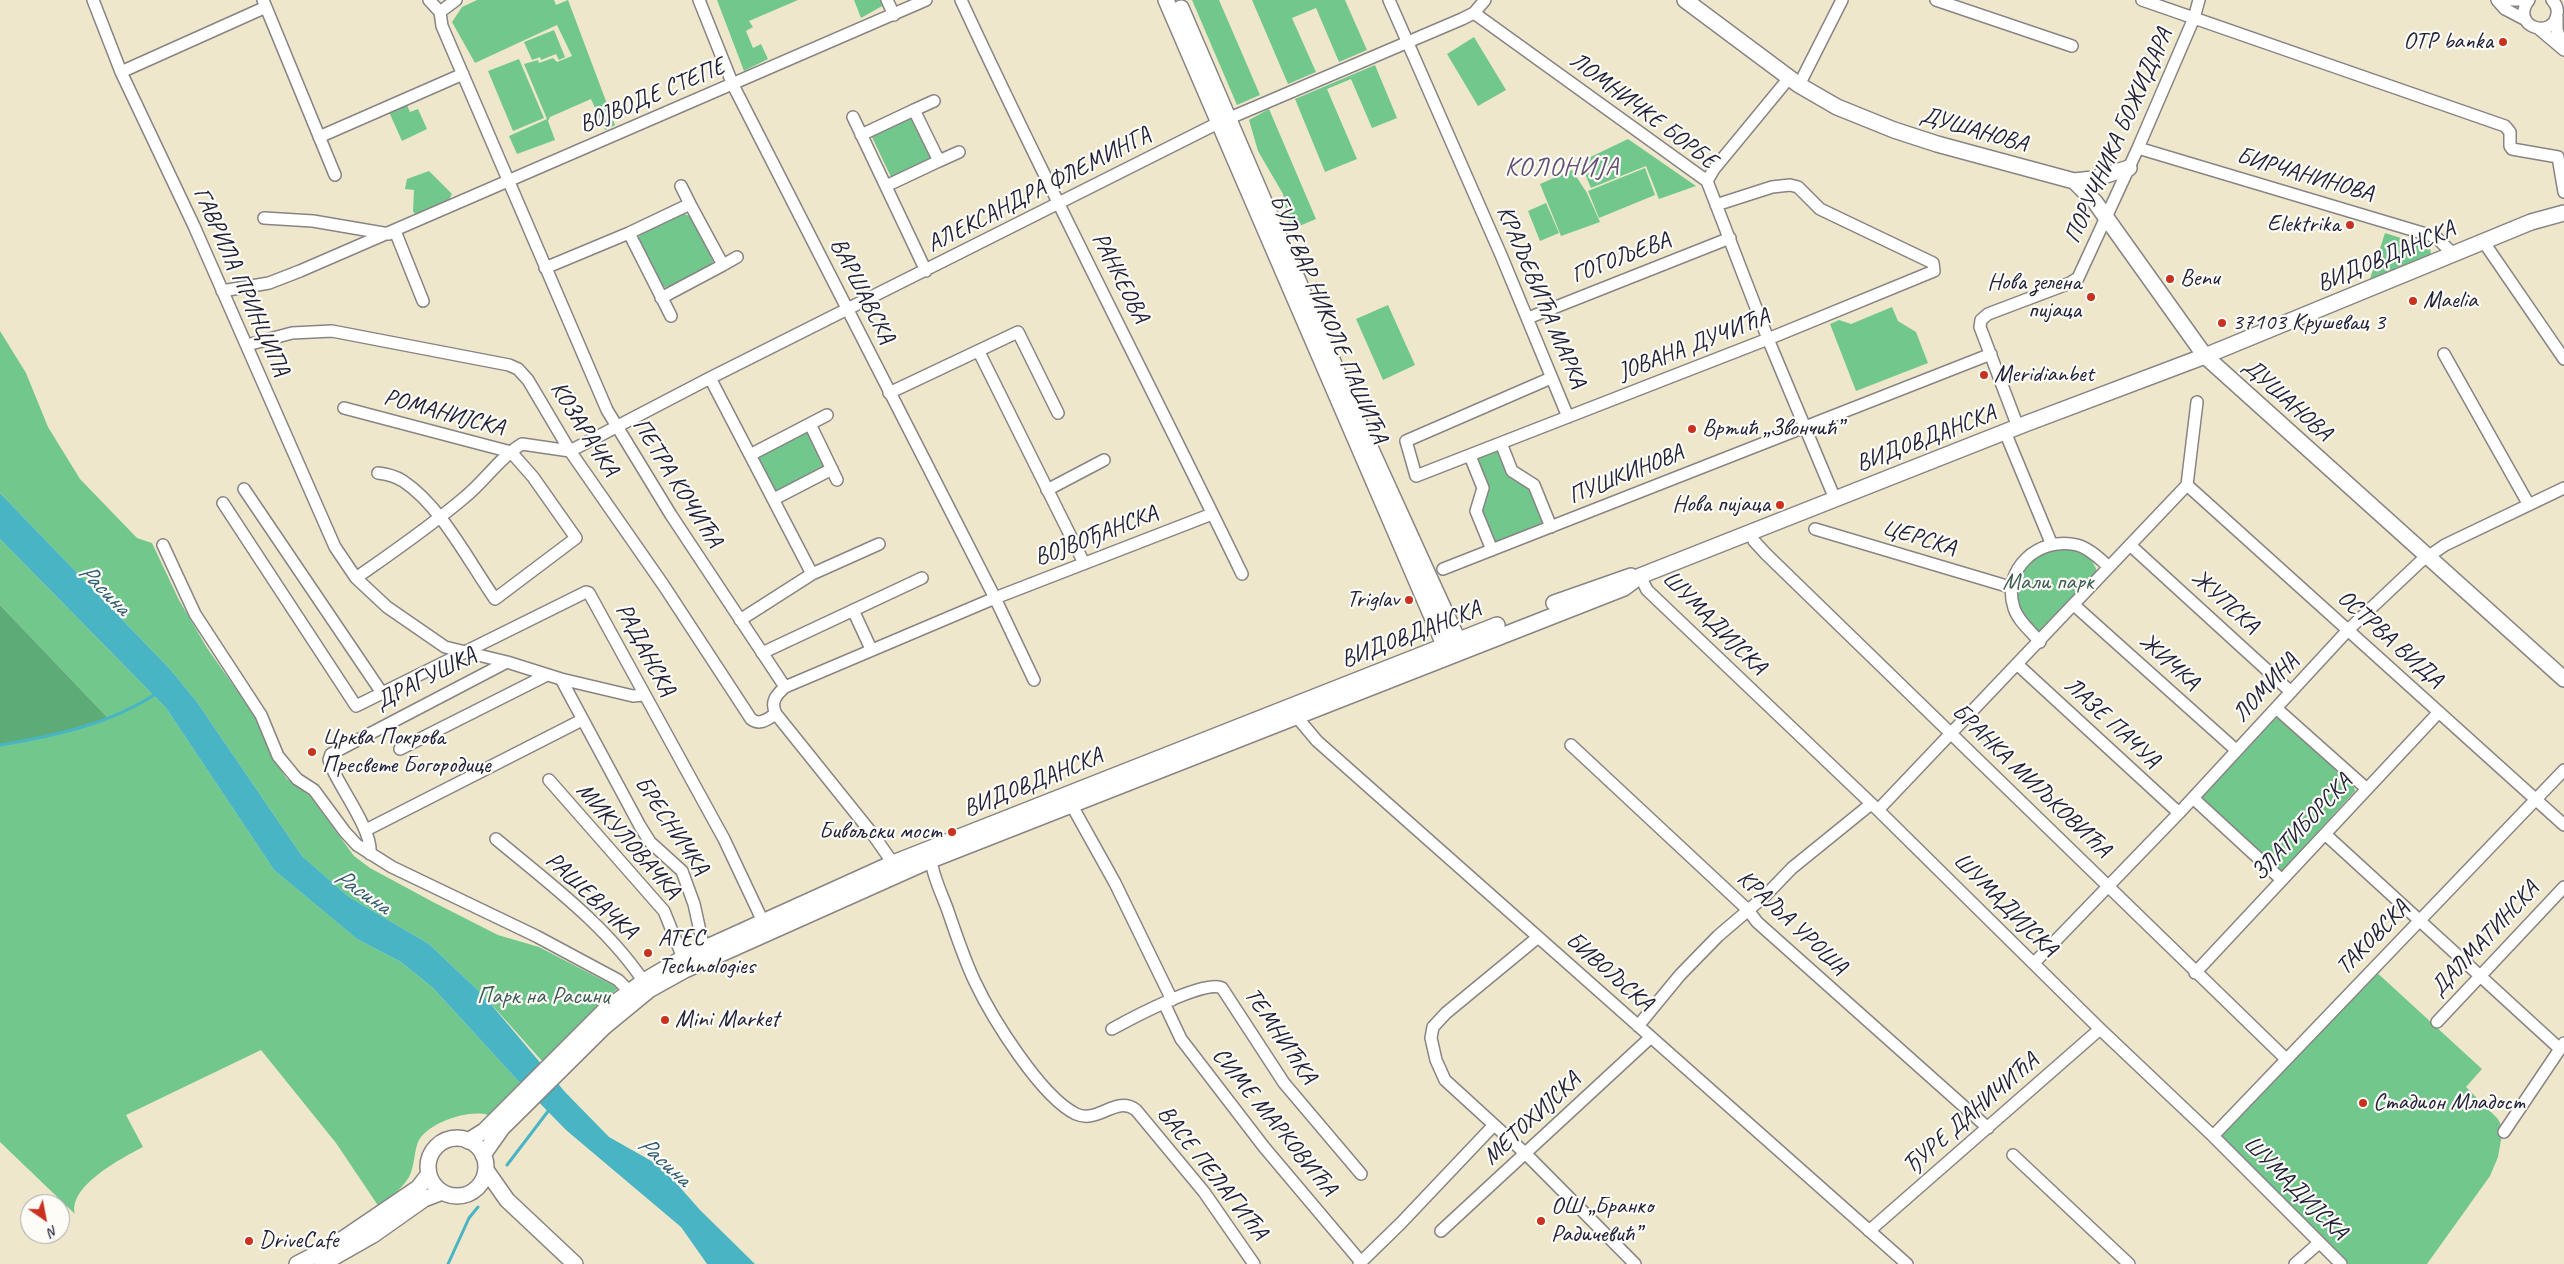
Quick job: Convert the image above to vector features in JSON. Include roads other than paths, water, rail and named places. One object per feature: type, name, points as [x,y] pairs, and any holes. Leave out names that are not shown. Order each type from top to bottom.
[{"type":"main road","name":"БУЛЕВАР НИКОЛЕ ПАШИЋА","points":[[1166,0],[1224,121],[1364,434],[1454,647]]},
{"type":"main road","name":"БУЛЕВАР НИКОЛЕ ПАШИЋА","points":[[1177,0],[1224,121]]},
{"type":"main road","name":"ДУШАНОВА","points":[[1685,0],[1794,82],[1857,116],[1894,130],[2074,181],[2086,192],[2105,216],[2205,356],[2564,679]]},
{"type":"main road","points":[[2074,181],[2092,179],[2129,168]]},
{"type":"main road","name":"ВИДОВДАНСКА","points":[[498,1124],[592,1031],[633,995],[683,958],[765,926],[896,868],[1454,647],[1618,579],[1640,576],[2012,429],[2205,356],[2531,222],[2564,213]]},
{"type":"main road","name":"ВИДОВДАНСКА","points":[[896,868],[931,860],[1072,804],[1085,792]]},
{"type":"main road","name":"ВИДОВДАНСКА","points":[[647,986],[685,970],[765,926]]},
{"type":"main road","points":[[442,1192],[434,1184],[429,1174],[430,1159],[440,1144],[456,1138],[468,1141],[498,1124]]},
{"type":"main road","points":[[473,1191],[484,1178],[485,1163],[498,1124]]},
{"type":"main road","points":[[468,1141],[485,1163],[507,1200],[575,1264]]},
{"type":"main road","points":[[297,1264],[334,1245],[418,1188],[429,1174]]},
{"type":"main road","points":[[322,1264],[373,1235],[431,1195],[442,1192],[458,1196],[473,1191],[486,1191],[507,1200]]},
{"type":"street","points":[[94,2],[107,0]]},
{"type":"street","name":"ПЕТРА КОЧИЋА","points":[[430,0],[440,12],[442,26],[509,179],[545,268],[615,426],[785,687]]},
{"type":"street","points":[[440,12],[456,0]]},
{"type":"street","name":"ВАРШАВСКА","points":[[698,0],[733,85],[995,598]]},
{"type":"street","points":[[887,0],[894,15]]},
{"type":"street","name":"ВОЈВОДЕ СТЕПЕ","points":[[222,291],[284,278],[926,0]]},
{"type":"street","name":"РАНКЕОВА","points":[[961,0],[1058,204],[1242,574]]},
{"type":"street","name":"КРАЉЕВИЋА МАРКА","points":[[1389,0],[1528,318],[1568,417]]},
{"type":"street","name":"АЛЕКСАНДРА ФЛЕМИНГА","points":[[615,426],[1224,121],[1474,13],[1485,0]]},
{"type":"street","points":[[1707,181],[1794,82],[1842,0]]},
{"type":"street","points":[[1936,0],[2072,46]]},
{"type":"street","points":[[2142,0],[2505,126],[2510,132],[2510,146],[2512,149],[2558,157],[2564,192]]},
{"type":"street","name":"ПОРУЧНИКА БОЖИДАРА","points":[[2052,545],[2012,429],[1991,354],[1980,327],[1981,320],[1988,314],[2070,283],[2078,278],[2138,148],[2194,18],[2199,0]]},
{"type":"street","points":[[2497,0],[2505,9],[2526,20],[2533,28],[2539,29],[2550,26],[2557,17]]},
{"type":"street","points":[[2505,0],[2527,0],[2524,10],[2526,20]]},
{"type":"street","points":[[2554,1],[2557,30],[2564,50]]},
{"type":"street","name":"ГАВРИЛА ПРИНЦИПА","points":[[94,2],[120,72],[194,226],[335,547],[356,578],[408,623],[445,647],[507,662],[561,679],[634,696],[644,696]]},
{"type":"street","points":[[120,72],[264,4],[335,175]]},
{"type":"street","name":"ЛОМНИЧКЕ БОРБЕ","points":[[1474,13],[1707,181],[1768,339],[1835,499]]},
{"type":"street","points":[[2539,29],[2564,50]]},
{"type":"street","points":[[319,137],[463,74]]},
{"type":"street","points":[[861,135],[934,101]]},
{"type":"street","points":[[914,110],[939,161]]},
{"type":"street","points":[[853,117],[926,271]]},
{"type":"street","name":"БИРЧАНИНОВА","points":[[2138,148],[2436,236],[2453,254]]},
{"type":"street","points":[[886,186],[959,152]]},
{"type":"street","name":"ЈОВАНА ДУЧИЋА","points":[[1551,378],[1406,441],[1416,476],[1768,339],[1932,272],[1935,267],[1933,263],[1926,259],[1820,209],[1798,187],[1790,184],[1772,187],[1716,205]]},
{"type":"street","points":[[681,186],[723,265]]},
{"type":"street","points":[[545,268],[629,233],[690,204]]},
{"type":"street","points":[[264,218],[313,221],[392,232],[423,301]]},
{"type":"street","points":[[629,233],[671,316]]},
{"type":"street","name":"ГОГОЉЕВА","points":[[1528,318],[1730,238]]},
{"type":"street","points":[[2483,241],[2564,359]]},
{"type":"street","points":[[661,298],[737,258]]},
{"type":"street","name":"КОЗАРАЧКА","points":[[247,345],[292,333],[332,332],[509,365],[518,369],[528,380],[570,451],[664,586],[751,719],[761,722],[776,714]]},
{"type":"street","points":[[889,393],[1018,332],[1058,413]]},
{"type":"street","points":[[979,352],[1084,563]]},
{"type":"street","name":"ПУШКИНОВА","points":[[1443,569],[1991,354]]},
{"type":"street","points":[[2444,354],[2529,505]]},
{"type":"street","points":[[710,378],[812,574]]},
{"type":"street","points":[[1638,1026],[1695,959],[1792,868],[1875,807],[1952,734],[2187,485],[2197,402]]},
{"type":"street","name":"РОМАНИЈСКА","points":[[344,408],[511,452],[522,444],[570,451]]},
{"type":"street","points":[[750,455],[827,415]]},
{"type":"street","points":[[774,499],[835,475],[810,424]]},
{"type":"street","points":[[570,451],[615,426]]},
{"type":"street","points":[[1500,443],[1512,472],[1534,485],[1551,527]]},
{"type":"street","points":[[356,578],[440,518],[467,496],[511,452],[534,477],[576,538],[494,599],[440,518],[404,481],[378,473]]},
{"type":"street","points":[[1470,456],[1483,488],[1476,511],[1492,550]]},
{"type":"street","points":[[1047,490],[1104,460]]},
{"type":"street","name":"ОСТРВА ВИДА","points":[[2187,485],[2349,629],[2564,825]]},
{"type":"street","name":"ЛОМИНА","points":[[2034,963],[2179,813],[2349,629],[2427,556],[2445,545],[2564,488]]},
{"type":"street","points":[[244,489],[382,693]]},
{"type":"street","name":"РАДАНСКА","points":[[223,503],[356,706],[586,592],[592,596],[644,696],[724,839],[765,926]]},
{"type":"street","name":"ВОЈВОЂАНСКА","points":[[785,687],[995,598],[1212,514]]},
{"type":"street","name":"ЦЕРСКА","points":[[1815,529],[2010,587]]},
{"type":"street","name":"БРАНКА МИЉКОВИЋА","points":[[1751,532],[1754,541],[1766,554],[2195,973],[2285,1058]]},
{"type":"street","points":[[163,544],[195,614],[261,715],[278,756],[297,779],[314,790],[345,832],[370,854],[544,940],[618,980],[633,995]]},
{"type":"street","points":[[740,620],[812,574],[879,544]]},
{"type":"street","points":[[2040,642],[2019,618],[2014,608],[2010,587],[2013,576],[2021,563],[2039,550],[2052,545],[2067,544],[2082,547],[2109,567]]},
{"type":"street","name":"ЖУПСКА","points":[[2130,545],[2291,692]]},
{"type":"street","name":"ШУМАДИЈСКА","points":[[1640,576],[1647,590],[1875,807],[2100,1029],[2213,1136],[2341,1264]]},
{"type":"street","points":[[762,652],[922,578]]},
{"type":"street","points":[[995,598],[1034,680]]},
{"type":"street","name":"ЖИЧКА","points":[[2074,605],[2236,750]]},
{"type":"street","points":[[853,610],[871,650]]},
{"type":"street","name":"ДРАГУШКА","points":[[370,854],[370,842],[366,830],[333,770],[329,760],[331,754],[507,662]]},
{"type":"street","name":"ЛАЗЕ ПАЧУА","points":[[2018,665],[2179,813]]},
{"type":"street","points":[[400,749],[547,675]]},
{"type":"street","name":"БРЕСНИЧКА","points":[[561,679],[650,842],[682,872],[694,904],[704,949]]},
{"type":"street","points":[[785,687],[777,694],[774,702],[776,714],[896,868]]},
{"type":"street","points":[[2276,708],[2367,789]]},
{"type":"street","name":"БИВОЉСКА","points":[[1295,710],[1317,741],[1903,1263]]},
{"type":"street","name":"ЗЛАТИБОРСКА","points":[[2195,973],[2439,712]]},
{"type":"street","points":[[366,830],[582,720]]},
{"type":"street","name":"КРАЉА УРОША","points":[[1571,745],[1748,910],[1757,922],[1988,1128]]},
{"type":"street","name":"ТАКОВСКА","points":[[2213,1136],[2285,1058],[2534,798],[2564,770]]},
{"type":"street","name":"МИКУЛОВАЧКА","points":[[549,780],[562,798],[664,911],[683,958]]},
{"type":"street","points":[[2193,798],[2282,880]]},
{"type":"street","name":"СИМЕ МАРКОВИЋА","points":[[1072,804],[1115,883],[1168,1001],[1181,1039],[1264,1147],[1360,1263]]},
{"type":"street","points":[[2325,834],[2480,976],[2562,1046],[2504,1132]]},
{"type":"street","name":"РАШЕВАЧКА","points":[[496,839],[586,914],[647,986]]},
{"type":"street","name":"ВАСЕ ПЕЛАГИЋА","points":[[931,860],[974,981],[1014,1048],[1050,1094],[1062,1106],[1084,1116],[1103,1112],[1122,1104],[1136,1110],[1204,1192],[1254,1264]]},
{"type":"street","name":"ДАЛМАТИНСКА","points":[[2437,1022],[2564,887]]},
{"type":"street","points":[[1537,938],[1446,1013],[1433,1027],[1436,1060],[1444,1080],[1526,1154],[1635,1264]]},
{"type":"street","name":"ТЕМНИЋКА","points":[[1112,1029],[1168,1001],[1211,987],[1218,986],[1222,988],[1284,1083],[1361,1174]]},
{"type":"street","name":"ЂУРЕ ДАНИЧИЋА","points":[[1869,1231],[2100,1029]]},
{"type":"street","name":"МЕТОХИЈСКА","points":[[1441,1231],[1651,1037]]},
{"type":"street","name":"МЕТОХИЈСКА","points":[[1360,1263],[1449,1174],[1493,1126]]},
{"type":"street","points":[[2013,1155],[2129,1264]]},
{"type":"street","points":[[2295,1264],[2320,1243]]},
{"type":"water","points":[[0,493],[170,669],[197,702],[302,856],[349,897],[429,944],[484,996],[565,1092],[609,1137],[662,1167],[700,1210],[755,1264],[707,1264],[681,1227],[566,1130],[433,988],[401,962],[357,939],[274,870],[166,708],[0,539]]},
{"type":"waterway","points":[[0,745],[61,733],[101,721],[121,713],[157,693]]},
{"type":"waterway","points":[[507,1165],[549,1110]]},
{"type":"waterway","points":[[448,1264],[469,1218],[478,1207]]},
{"type":"place","name":"OTP banka","points":[[2503,42]]},
{"type":"place","name":"Elektrika","points":[[2350,225]]},
{"type":"place","name":"Benu","points":[[2170,279]]},
{"type":"place","name":"Нова зелена пијаца","points":[[2091,297]]},
{"type":"place","name":"Maelia","points":[[2413,301]]},
{"type":"place","name":"37103 Крушевац 3","points":[[2222,323]]},
{"type":"place","name":"Meridianbet","points":[[1984,375]]},
{"type":"place","name":"Вртић „Звончић”","points":[[1692,429]]},
{"type":"place","name":"Нова пијаца","points":[[1780,505]]},
{"type":"place","name":"Triglav","points":[[1409,600]]},
{"type":"place","name":"Црква Покрова Пресвете Богородице","points":[[312,752]]},
{"type":"place","name":"Бивољски мост","points":[[952,832]]},
{"type":"place","name":"ATEC Technologies","points":[[648,953]]},
{"type":"place","name":"Mini Market","points":[[665,1020]]},
{"type":"place","name":"Стадион Младост","points":[[2363,1103]]},
{"type":"place","name":"ОШ „Бранко Радичевић”","points":[[1541,1221]]},
{"type":"place","name":"DriveCafe","points":[[249,1241]]},
{"type":"district","name":"КОЛОНИЈА","points":[[1562,168]]},
{"type":"park label","name":"Мали парк","points":[[2048,583]]},
{"type":"park label","name":"Парк на Расини","points":[[543,997]]},
{"type":"water label","name":"Расина","points":[[104,590]]},
{"type":"water label","name":"Расина","points":[[362,892]]},
{"type":"water label","name":"Расина","points":[[664,1162]]}]
